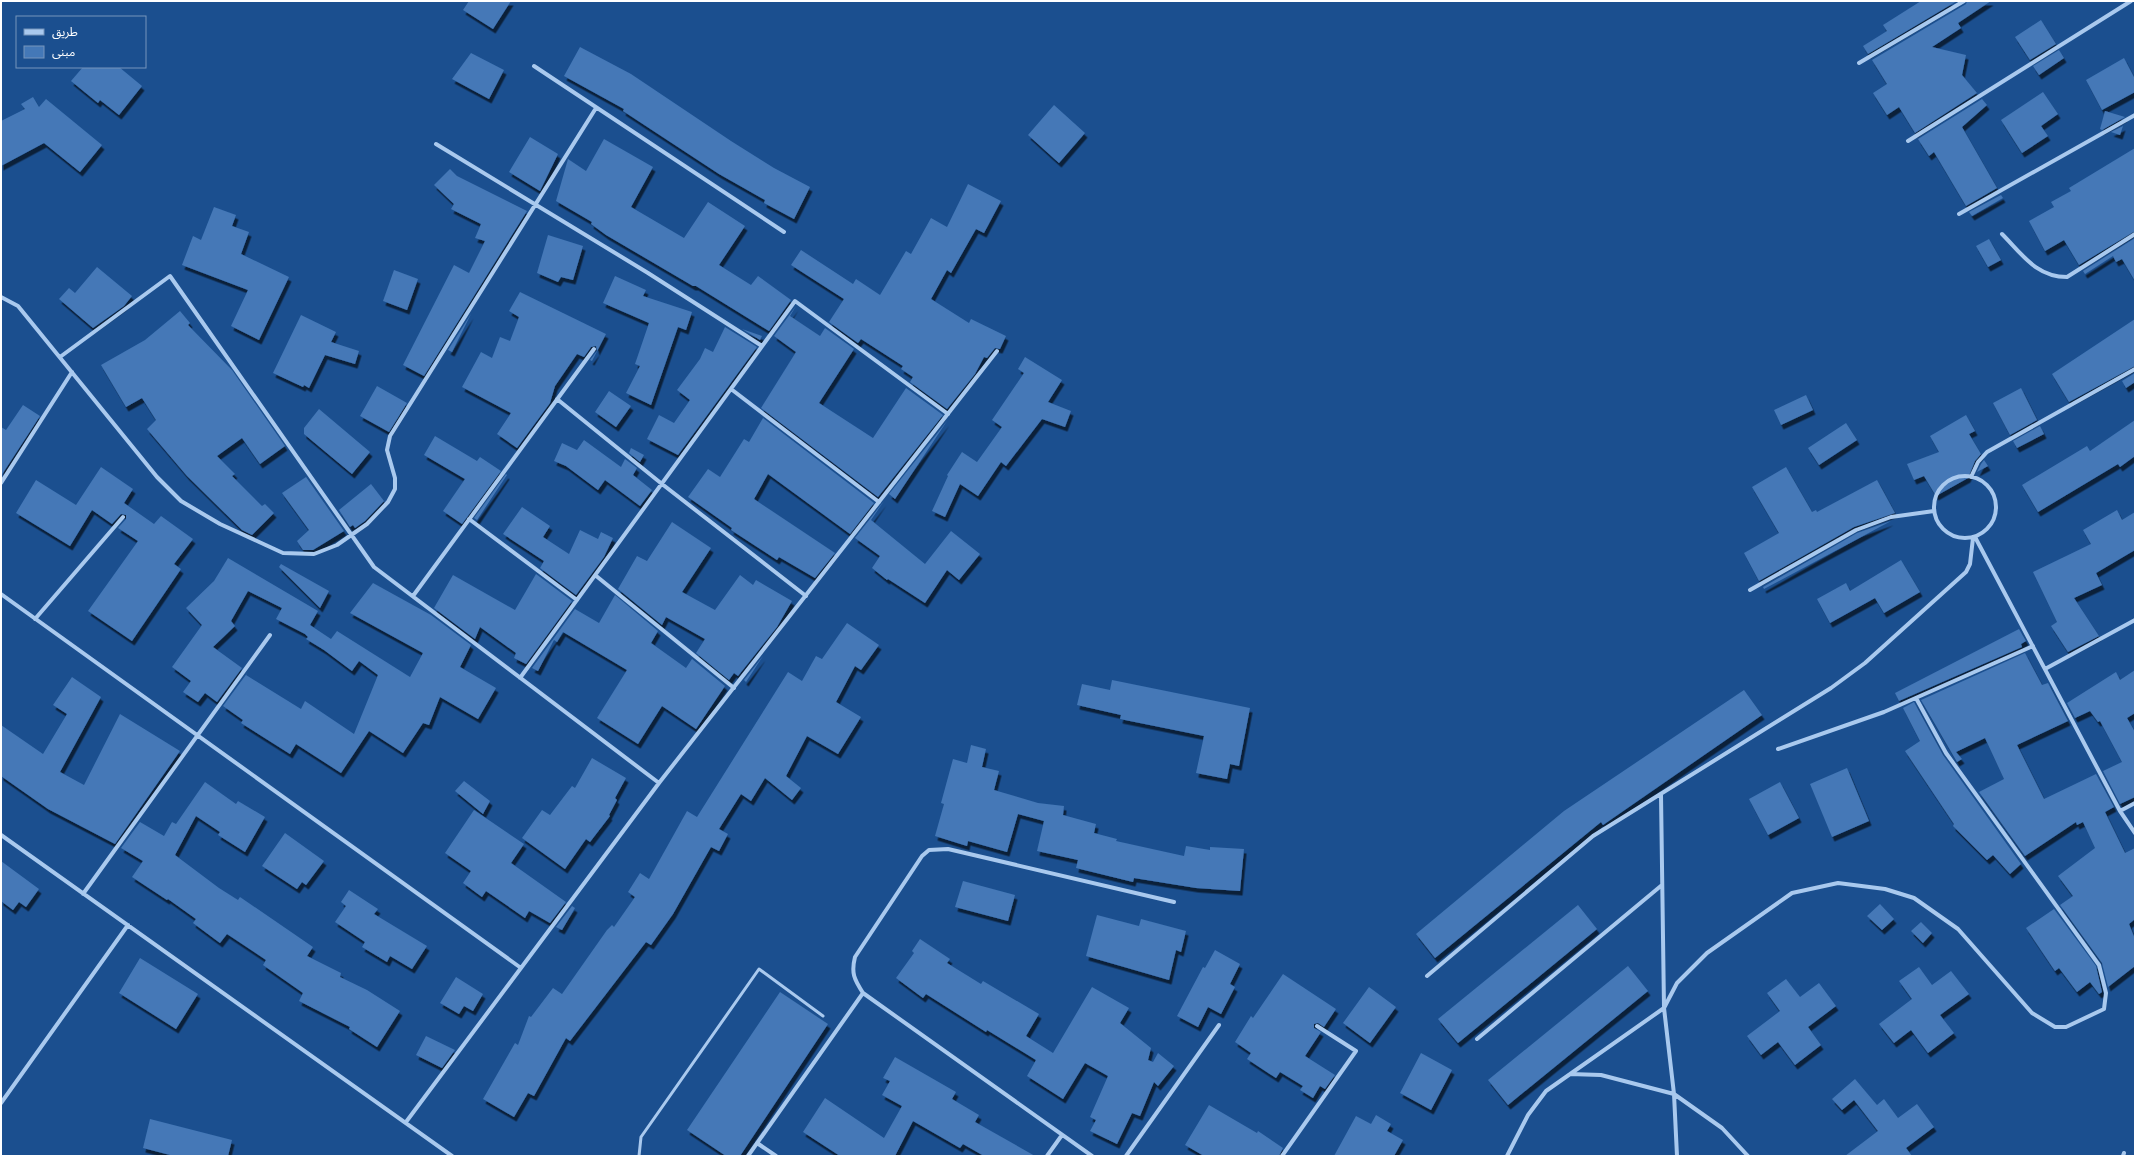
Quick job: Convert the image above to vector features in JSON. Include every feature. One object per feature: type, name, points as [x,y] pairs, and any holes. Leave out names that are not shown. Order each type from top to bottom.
[{"type":"street","points":[[1859,63],[1964,1]]},
{"type":"street","points":[[1908,141],[2131,1]]},
{"type":"street","points":[[534,66],[784,232]]},
{"type":"street","points":[[1,297],[18,306],[157,476],[181,501],[220,524],[283,553],[314,554],[337,545],[352,535],[367,524],[388,502],[395,489],[395,478],[387,450],[390,436],[596,108]]},
{"type":"street","points":[[1959,214],[2135,115]]},
{"type":"street","points":[[436,144],[648,273],[762,346]]},
{"type":"street","points":[[2002,234],[2032,265],[2044,273],[2054,277],[2067,277],[2135,234]]},
{"type":"street","points":[[60,358],[170,276],[374,567],[659,783]]},
{"type":"street","points":[[520,678],[795,301],[948,414]]},
{"type":"street","points":[[413,596],[594,349]]},
{"type":"street","points":[[406,1122],[659,783],[997,351]]},
{"type":"street","points":[[1971,477],[1978,462],[1987,452],[2135,369]]},
{"type":"street","points":[[1,484],[72,372]]},
{"type":"street","points":[[731,389],[879,502]]},
{"type":"street","points":[[557,399],[662,484],[806,596]]},
{"type":"street","points":[[1971,477],[1986,483],[1992,491],[1996,500],[1994,520],[1989,528],[1974,537],[1963,539],[1952,536],[1944,530],[1937,521],[1934,511],[1935,500],[1940,490],[1947,482],[1956,478],[1971,477]]},
{"type":"street","points":[[1750,590],[1856,530],[1891,517],[1934,511]]},
{"type":"street","points":[[35,618],[123,517]]},
{"type":"street","points":[[469,519],[577,600]]},
{"type":"street","points":[[1974,537],[2120,811],[2135,833]]},
{"type":"street","points":[[1427,976],[1593,836],[1831,688],[1865,663],[1966,572],[1970,564],[1974,537]]},
{"type":"street","points":[[595,575],[734,688]]},
{"type":"street","points":[[1,594],[521,968]]},
{"type":"street","points":[[2045,669],[2135,620]]},
{"type":"street","points":[[83,894],[198,737],[270,635]]},
{"type":"street","points":[[1778,749],[1884,712],[2033,646]]},
{"type":"street","points":[[1507,1156],[1528,1115],[1546,1091],[1664,1008],[1677,983],[1707,953],[1792,893],[1838,884],[1885,889],[1914,898],[1958,929],[2032,1013],[2055,1027],[2066,1027],[2104,1009],[2106,993],[2099,965],[1946,753],[1916,698]]},
{"type":"street","points":[[1661,795],[1664,1008],[1674,1094],[1677,1156]]},
{"type":"street","points":[[2120,811],[2135,803]]},
{"type":"street","points":[[1,835],[452,1156]]},
{"type":"street","points":[[1092,1156],[863,993],[856,983],[852,969],[855,957],[922,856],[929,850],[948,849],[1174,902]]},
{"type":"street","points":[[1477,1039],[1662,885]]},
{"type":"street","points":[[1,1103],[128,925]]},
{"type":"street","points":[[748,1156],[863,993]]},
{"type":"street","points":[[1126,1156],[1219,1025]]},
{"type":"street","points":[[1282,1156],[1356,1051],[1317,1026]]},
{"type":"street","points":[[1570,1074],[1601,1075],[1674,1094],[1722,1128],[1748,1156]]},
{"type":"street","points":[[1047,1156],[1062,1135]]},
{"type":"street","points":[[757,1143],[776,1156]]},
{"type":"lane","points":[[639,1156],[641,1137],[759,969],[824,1016]]},
{"type":"building","points":[[469,1],[511,1],[493,29],[463,10]]},
{"type":"building","points":[[1921,1],[1957,1],[1868,54],[1863,46],[1887,31],[1883,25]]},
{"type":"building","points":[[1967,1],[1991,1],[1958,23],[1961,28],[1932,47],[1966,55],[1962,75],[1977,93],[1915,133],[1899,107],[1887,115],[1873,93],[1887,84],[1872,60],[1966,4]]},
{"type":"building","points":[[2041,20],[2056,44],[2030,60],[2015,37]]},
{"type":"building","points":[[580,47],[631,74],[731,141],[774,168],[810,187],[794,219],[764,203],[765,200],[719,174],[623,111],[624,109],[564,76]]},
{"type":"building","points":[[2059,50],[2064,58],[2039,75],[2033,66]]},
{"type":"building","points":[[471,53],[504,70],[489,99],[452,79]]},
{"type":"building","points":[[2124,58],[2135,79],[2135,92],[2102,110],[2086,80]]},
{"type":"building","points":[[82,68],[120,68],[142,86],[119,115],[100,100],[98,103],[71,81]]},
{"type":"building","points":[[2043,92],[2058,114],[2041,126],[2048,136],[2022,153],[2001,120]]},
{"type":"building","points":[[33,97],[39,107],[46,99],[102,145],[80,172],[44,143],[1,166],[1,121],[25,109],[21,104]]},
{"type":"building","points":[[1982,99],[1987,105],[1962,127],[1997,188],[1966,206],[1934,152],[1929,156],[1918,139]]},
{"type":"building","points":[[1054,105],[1085,133],[1059,163],[1028,135]]},
{"type":"building","points":[[2105,111],[2125,117],[2102,130],[2100,129]]},
{"type":"building","points":[[2123,126],[2120,135],[2111,132]]},
{"type":"building","points":[[530,137],[558,154],[540,191],[509,172]]},
{"type":"building","points":[[604,139],[653,167],[631,207],[684,238],[708,202],[745,226],[719,265],[751,285],[758,276],[791,300],[769,331],[696,286],[693,286],[606,235],[591,224],[592,222],[556,201],[568,159],[586,171]]},
{"type":"building","points":[[2135,148],[2135,231],[2079,265],[2064,240],[2045,251],[2029,221],[2054,207],[2051,202],[2071,191],[2069,188]]},
{"type":"building","points":[[450,169],[457,176],[527,211],[424,376],[403,365],[454,265],[469,273],[485,241],[475,238],[481,224],[451,209],[454,204],[434,185]]},
{"type":"building","points":[[968,184],[1001,201],[984,233],[976,229],[951,273],[947,270],[931,299],[969,323],[971,319],[1006,336],[1000,349],[995,348],[987,358],[984,357],[975,374],[947,409],[910,382],[913,377],[901,369],[903,366],[861,339],[858,343],[829,322],[844,299],[791,265],[801,250],[853,284],[856,279],[880,295],[906,251],[911,254],[931,218],[947,227]]},
{"type":"building","points":[[2001,195],[2003,198],[1972,216],[1969,212]]},
{"type":"building","points":[[214,207],[236,215],[232,226],[249,232],[241,254],[289,277],[259,340],[231,326],[248,290],[182,265],[193,236],[201,240]]},
{"type":"building","points":[[548,235],[583,246],[573,280],[561,277],[558,282],[537,273]]},
{"type":"building","points":[[2135,238],[2135,281],[2122,259],[2116,262],[2113,256],[2085,274],[2083,271]]},
{"type":"building","points":[[1989,239],[2001,260],[1988,267],[1976,246]]},
{"type":"building","points":[[97,267],[132,296],[124,306],[93,328],[59,299],[69,288],[75,293]]},
{"type":"building","points":[[394,270],[418,279],[407,310],[383,301]]},
{"type":"building","points":[[615,276],[646,290],[643,296],[692,312],[686,330],[678,327],[651,405],[626,393],[640,366],[635,364],[649,323],[603,303]]},
{"type":"building","points":[[520,292],[606,334],[592,361],[590,360],[597,351],[596,346],[591,347],[584,357],[577,354],[555,386],[550,403],[517,448],[497,434],[511,413],[462,387],[481,352],[492,358],[500,337],[510,341],[519,317],[509,311]]},
{"type":"building","points":[[796,306],[790,316],[820,336],[825,328],[854,349],[819,403],[873,438],[906,388],[943,415],[878,497],[761,408],[796,352],[774,336]]},
{"type":"building","points":[[180,311],[190,323],[188,325],[232,370],[285,446],[260,464],[242,438],[217,456],[235,474],[232,476],[262,506],[265,504],[274,513],[252,535],[242,530],[187,476],[147,429],[156,420],[142,398],[126,407],[101,365],[145,340]]},
{"type":"building","points":[[471,314],[452,352],[448,350]]},
{"type":"building","points":[[301,315],[336,332],[331,342],[359,351],[355,364],[325,355],[309,388],[304,385],[303,387],[273,373]]},
{"type":"building","points":[[2135,319],[2135,366],[2069,402],[2052,374]]},
{"type":"building","points":[[725,327],[757,347],[678,455],[647,439],[659,415],[674,423],[690,400],[677,390],[700,359],[705,348],[713,352]]},
{"type":"building","points":[[742,329],[762,336],[760,340]]},
{"type":"building","points":[[1025,357],[1062,380],[1048,402],[1071,411],[1065,427],[1042,419],[1006,466],[1001,462],[978,496],[960,484],[945,517],[932,511],[948,476],[947,475],[962,452],[977,462],[1002,427],[992,420],[1024,373],[1018,369]]},
{"type":"building","points":[[2135,373],[2135,382],[2126,388],[2122,381]]},
{"type":"building","points":[[377,386],[407,403],[389,432],[360,416]]},
{"type":"building","points":[[2021,388],[2037,420],[2010,435],[1993,403]]},
{"type":"building","points":[[609,391],[631,406],[616,427],[595,412]]},
{"type":"building","points":[[1806,395],[1813,410],[1781,425],[1774,410]]},
{"type":"building","points":[[23,405],[40,416],[1,476],[1,427],[6,430]]},
{"type":"building","points":[[319,409],[370,452],[352,474],[304,434],[304,428]]},
{"type":"building","points":[[1966,415],[1975,431],[1969,434],[1981,454],[1975,461],[1968,478],[1936,496],[1924,476],[1914,480],[1907,464],[1939,452],[1930,436]]},
{"type":"building","points":[[763,418],[874,503],[850,534],[768,474],[754,499],[835,553],[815,578],[779,557],[777,560],[731,530],[732,528],[688,497],[708,469],[720,477],[744,439],[749,442]]},
{"type":"building","points":[[2135,420],[2135,456],[2120,467],[2118,464],[2038,512],[2022,485],[2087,446],[2090,451]]},
{"type":"building","points":[[947,421],[895,499],[889,494]]},
{"type":"building","points":[[1846,423],[1857,440],[1819,465],[1808,448]]},
{"type":"building","points":[[2040,426],[2044,434],[2017,448],[2013,441]]},
{"type":"building","points":[[435,436],[477,461],[480,457],[501,471],[462,524],[443,511],[465,479],[424,455]]},
{"type":"building","points":[[584,440],[621,467],[625,459],[637,468],[633,475],[652,490],[640,506],[605,480],[598,490],[566,466],[554,461],[562,443],[577,450]]},
{"type":"building","points":[[631,448],[644,455],[640,462],[629,453]]},
{"type":"building","points":[[1984,460],[1988,466],[1977,472],[1981,464]]},
{"type":"building","points":[[101,467],[133,489],[124,503],[154,524],[161,516],[193,539],[174,564],[181,569],[132,641],[88,611],[138,541],[118,528],[126,519],[126,515],[121,514],[112,524],[92,510],[70,546],[16,513],[36,480],[76,505]]},
{"type":"building","points":[[1786,467],[1812,512],[1816,510],[1817,512],[1877,480],[1895,513],[1854,527],[1759,581],[1744,553],[1779,533],[1752,487]]},
{"type":"building","points":[[506,474],[507,475],[477,520],[474,518]]},
{"type":"building","points":[[306,477],[344,531],[313,550],[303,550],[297,541],[309,530],[282,493]]},
{"type":"building","points":[[371,484],[384,501],[365,521],[355,528],[353,525],[350,527],[339,510]]},
{"type":"building","points":[[884,501],[871,520],[925,564],[951,531],[980,554],[959,580],[947,570],[925,603],[888,579],[887,580],[872,568],[880,556],[855,538]]},
{"type":"building","points":[[522,507],[550,526],[543,537],[569,554],[580,530],[598,539],[601,532],[613,538],[604,557],[576,595],[540,568],[544,561],[503,534]]},
{"type":"building","points":[[2117,510],[2122,520],[2135,512],[2135,550],[2096,573],[2102,585],[2074,598],[2099,636],[2068,652],[2051,626],[2057,622],[2033,572],[2091,544],[2083,530]]},
{"type":"building","points":[[1891,521],[1764,589],[1763,587],[1857,533]]},
{"type":"building","points":[[672,522],[711,548],[682,592],[715,610],[740,575],[753,585],[756,580],[792,601],[777,627],[738,676],[734,673],[729,680],[696,653],[705,639],[666,617],[662,625],[618,589],[637,556],[647,561]]},
{"type":"building","points":[[228,558],[318,611],[310,625],[331,639],[337,631],[410,677],[423,653],[350,613],[373,583],[431,615],[471,645],[460,667],[496,688],[478,719],[440,697],[429,725],[423,723],[403,753],[369,731],[341,773],[296,744],[290,754],[241,723],[243,720],[223,706],[248,672],[246,675],[301,709],[305,701],[354,734],[378,675],[359,661],[352,671],[324,650],[306,639],[308,637],[305,634],[276,619],[282,608],[248,591],[231,621],[235,626],[213,647],[242,668],[217,702],[205,693],[198,702],[183,692],[191,681],[172,667],[202,625],[186,608],[214,581]]},
{"type":"building","points":[[1901,560],[1920,592],[1884,613],[1875,598],[1830,623],[1817,599],[1846,583],[1850,591]]},
{"type":"building","points":[[281,564],[329,591],[320,608],[279,567]]},
{"type":"building","points":[[536,574],[572,601],[526,664],[514,658],[516,653],[480,627],[475,639],[434,608],[453,575],[515,610]]},
{"type":"building","points":[[615,595],[658,631],[651,643],[686,668],[692,659],[725,686],[696,729],[662,706],[638,744],[597,718],[627,670],[563,632],[557,642],[554,640],[538,671],[532,668],[575,609],[599,623]]},
{"type":"building","points":[[847,623],[879,645],[861,670],[855,666],[836,702],[861,717],[838,754],[807,736],[786,776],[801,788],[792,800],[765,778],[751,801],[741,794],[719,829],[728,834],[719,851],[711,847],[673,914],[651,945],[646,942],[570,1041],[566,1038],[534,1096],[528,1093],[514,1117],[483,1099],[515,1043],[518,1045],[529,1016],[531,1017],[553,988],[562,994],[607,930],[612,925],[614,927],[635,897],[628,892],[640,873],[649,879],[687,811],[697,817],[788,672],[802,681],[816,656],[822,659]]},
{"type":"building","points":[[2019,629],[2026,641],[2021,644],[2022,647],[1899,701],[1895,693]]},
{"type":"building","points":[[2025,653],[2042,685],[2048,683],[2068,721],[2017,745],[2044,799],[2096,774],[2114,807],[2105,812],[2125,853],[2135,848],[2135,919],[2129,924],[2135,939],[2135,966],[2108,987],[2102,963],[2060,905],[2073,896],[2058,876],[2095,848],[2083,822],[2077,825],[2076,822],[2025,856],[1979,792],[2004,779],[1985,738],[1956,752],[1962,759],[1957,762],[1921,700]]},
{"type":"building","points":[[763,656],[746,682],[744,680]]},
{"type":"building","points":[[2135,670],[2135,713],[2127,718],[2135,732],[2135,797],[2120,804],[2103,771],[2122,762],[2100,721],[2098,722],[2090,711],[2075,718],[2067,703],[2116,672],[2120,680]]},
{"type":"building","points":[[72,677],[101,697],[60,772],[84,785],[120,714],[180,751],[115,844],[48,809],[1,776],[1,725],[43,754],[67,714],[53,705]]},
{"type":"building","points":[[1112,680],[1250,708],[1239,766],[1230,764],[1227,779],[1196,773],[1204,736],[1120,719],[1121,715],[1077,705],[1082,684],[1110,690]]},
{"type":"building","points":[[1744,690],[1762,715],[1603,825],[1601,822],[1435,958],[1416,934],[1564,811]]},
{"type":"building","points":[[1914,702],[1943,755],[2021,864],[2010,874],[1993,855],[1987,860],[1953,826],[1954,824],[1905,751],[1920,741],[1903,708]]},
{"type":"building","points":[[971,745],[986,749],[982,767],[999,771],[994,790],[1038,803],[1064,806],[1063,815],[1096,824],[1094,833],[1117,839],[1116,841],[1184,856],[1186,846],[1210,850],[1210,847],[1244,849],[1240,891],[1196,888],[1134,878],[1133,882],[1076,868],[1078,860],[1037,851],[1044,821],[1018,814],[1007,852],[968,841],[967,846],[935,836],[944,804],[941,803],[953,759],[967,763]]},
{"type":"building","points":[[592,758],[626,778],[615,798],[617,800],[609,815],[610,816],[590,842],[586,839],[565,869],[522,838],[542,810],[550,815],[572,786],[575,788]]},
{"type":"building","points":[[1847,768],[1869,821],[1832,837],[1810,784]]},
{"type":"building","points":[[464,781],[490,801],[483,814],[455,791]]},
{"type":"building","points":[[205,782],[236,804],[238,801],[265,817],[245,852],[218,835],[220,832],[196,816],[175,855],[219,888],[238,900],[240,897],[313,947],[307,956],[341,973],[340,977],[367,990],[400,1011],[377,1047],[349,1029],[350,1027],[299,1001],[303,993],[263,965],[266,960],[227,934],[220,943],[193,923],[196,919],[168,899],[167,900],[132,877],[143,861],[121,848],[140,822],[164,836],[172,822],[176,824]]},
{"type":"building","points":[[1780,782],[1799,818],[1768,835],[1749,799]]},
{"type":"building","points":[[474,810],[524,844],[511,863],[566,902],[550,923],[529,911],[525,918],[486,891],[482,897],[463,883],[471,871],[445,853]]},
{"type":"building","points":[[285,833],[324,861],[306,885],[302,882],[297,889],[262,866]]},
{"type":"building","points":[[1,861],[39,889],[26,907],[19,902],[13,910],[1,901]]},
{"type":"building","points":[[963,881],[1015,895],[1008,921],[955,907]]},
{"type":"building","points":[[349,890],[378,909],[374,914],[427,946],[412,969],[390,956],[387,962],[362,947],[365,942],[335,922],[346,906],[341,902]]},
{"type":"building","points":[[1880,904],[1894,919],[1882,930],[1867,916]]},
{"type":"building","points":[[1578,905],[1597,929],[1458,1043],[1438,1019]]},
{"type":"building","points":[[572,906],[575,908],[562,930],[556,927]]},
{"type":"building","points":[[2054,909],[2096,966],[2102,992],[2099,994],[2090,982],[2077,992],[2059,968],[2055,971],[2026,928]]},
{"type":"building","points":[[1097,915],[1139,926],[1141,919],[1186,931],[1181,952],[1176,950],[1169,980],[1086,956]]},
{"type":"building","points":[[1921,922],[1932,933],[1923,943],[1911,931]]},
{"type":"building","points":[[920,939],[950,959],[947,963],[981,984],[983,981],[1039,1014],[1026,1036],[1053,1053],[1092,987],[1129,1008],[1120,1023],[1151,1048],[1148,1060],[1153,1062],[1158,1053],[1174,1066],[1158,1086],[1154,1082],[1140,1116],[1132,1113],[1117,1144],[1090,1131],[1096,1120],[1090,1117],[1108,1076],[1085,1063],[1063,1099],[1027,1076],[1036,1060],[987,1030],[986,1032],[926,994],[923,998],[896,978],[914,953],[912,951]]},
{"type":"building","points":[[1215,950],[1240,964],[1230,984],[1235,987],[1221,1014],[1208,1007],[1198,1027],[1177,1016],[1203,967],[1205,968]]},
{"type":"building","points":[[140,958],[198,994],[176,1029],[119,993]]},
{"type":"building","points":[[1628,966],[1648,991],[1508,1105],[1488,1080]]},
{"type":"building","points":[[1919,967],[1932,985],[1951,971],[1969,994],[1940,1015],[1954,1033],[1928,1053],[1911,1030],[1894,1043],[1879,1024],[1912,999],[1899,981]]},
{"type":"building","points":[[1283,974],[1336,1009],[1324,1027],[1318,1023],[1314,1024],[1314,1028],[1321,1032],[1305,1056],[1335,1075],[1325,1089],[1320,1086],[1313,1098],[1300,1090],[1303,1086],[1280,1072],[1276,1078],[1247,1059],[1251,1053],[1235,1042],[1251,1016],[1253,1018]]},
{"type":"building","points":[[456,977],[483,994],[473,1011],[464,1006],[459,1014],[440,1003]]},
{"type":"building","points":[[1786,979],[1800,997],[1819,983],[1836,1006],[1808,1027],[1821,1045],[1795,1065],[1778,1042],[1761,1055],[1747,1036],[1780,1011],[1767,993]]},
{"type":"building","points":[[1369,987],[1396,1007],[1370,1043],[1343,1023]]},
{"type":"building","points":[[780,992],[828,1024],[740,1156],[726,1156],[687,1130]]},
{"type":"building","points":[[426,1036],[455,1050],[442,1068],[416,1055]]},
{"type":"building","points":[[1421,1053],[1452,1070],[1431,1110],[1400,1093]]},
{"type":"building","points":[[895,1057],[956,1092],[952,1099],[979,1115],[975,1122],[1035,1156],[984,1156],[963,1144],[960,1148],[913,1121],[895,1156],[840,1156],[803,1132],[825,1098],[884,1138],[902,1106],[882,1095],[890,1081],[883,1078]]},
{"type":"building","points":[[1855,1079],[1877,1105],[1884,1099],[1898,1118],[1917,1104],[1934,1127],[1906,1148],[1912,1156],[1845,1156],[1878,1131],[1854,1100],[1842,1110],[1832,1099]]},
{"type":"building","points":[[1209,1105],[1257,1133],[1258,1131],[1283,1148],[1279,1156],[1204,1156],[1185,1145]]},
{"type":"building","points":[[1376,1115],[1391,1124],[1387,1131],[1403,1140],[1394,1156],[1334,1156],[1356,1116],[1371,1124]]},
{"type":"building","points":[[150,1119],[232,1140],[228,1156],[174,1156],[143,1148]]}]
